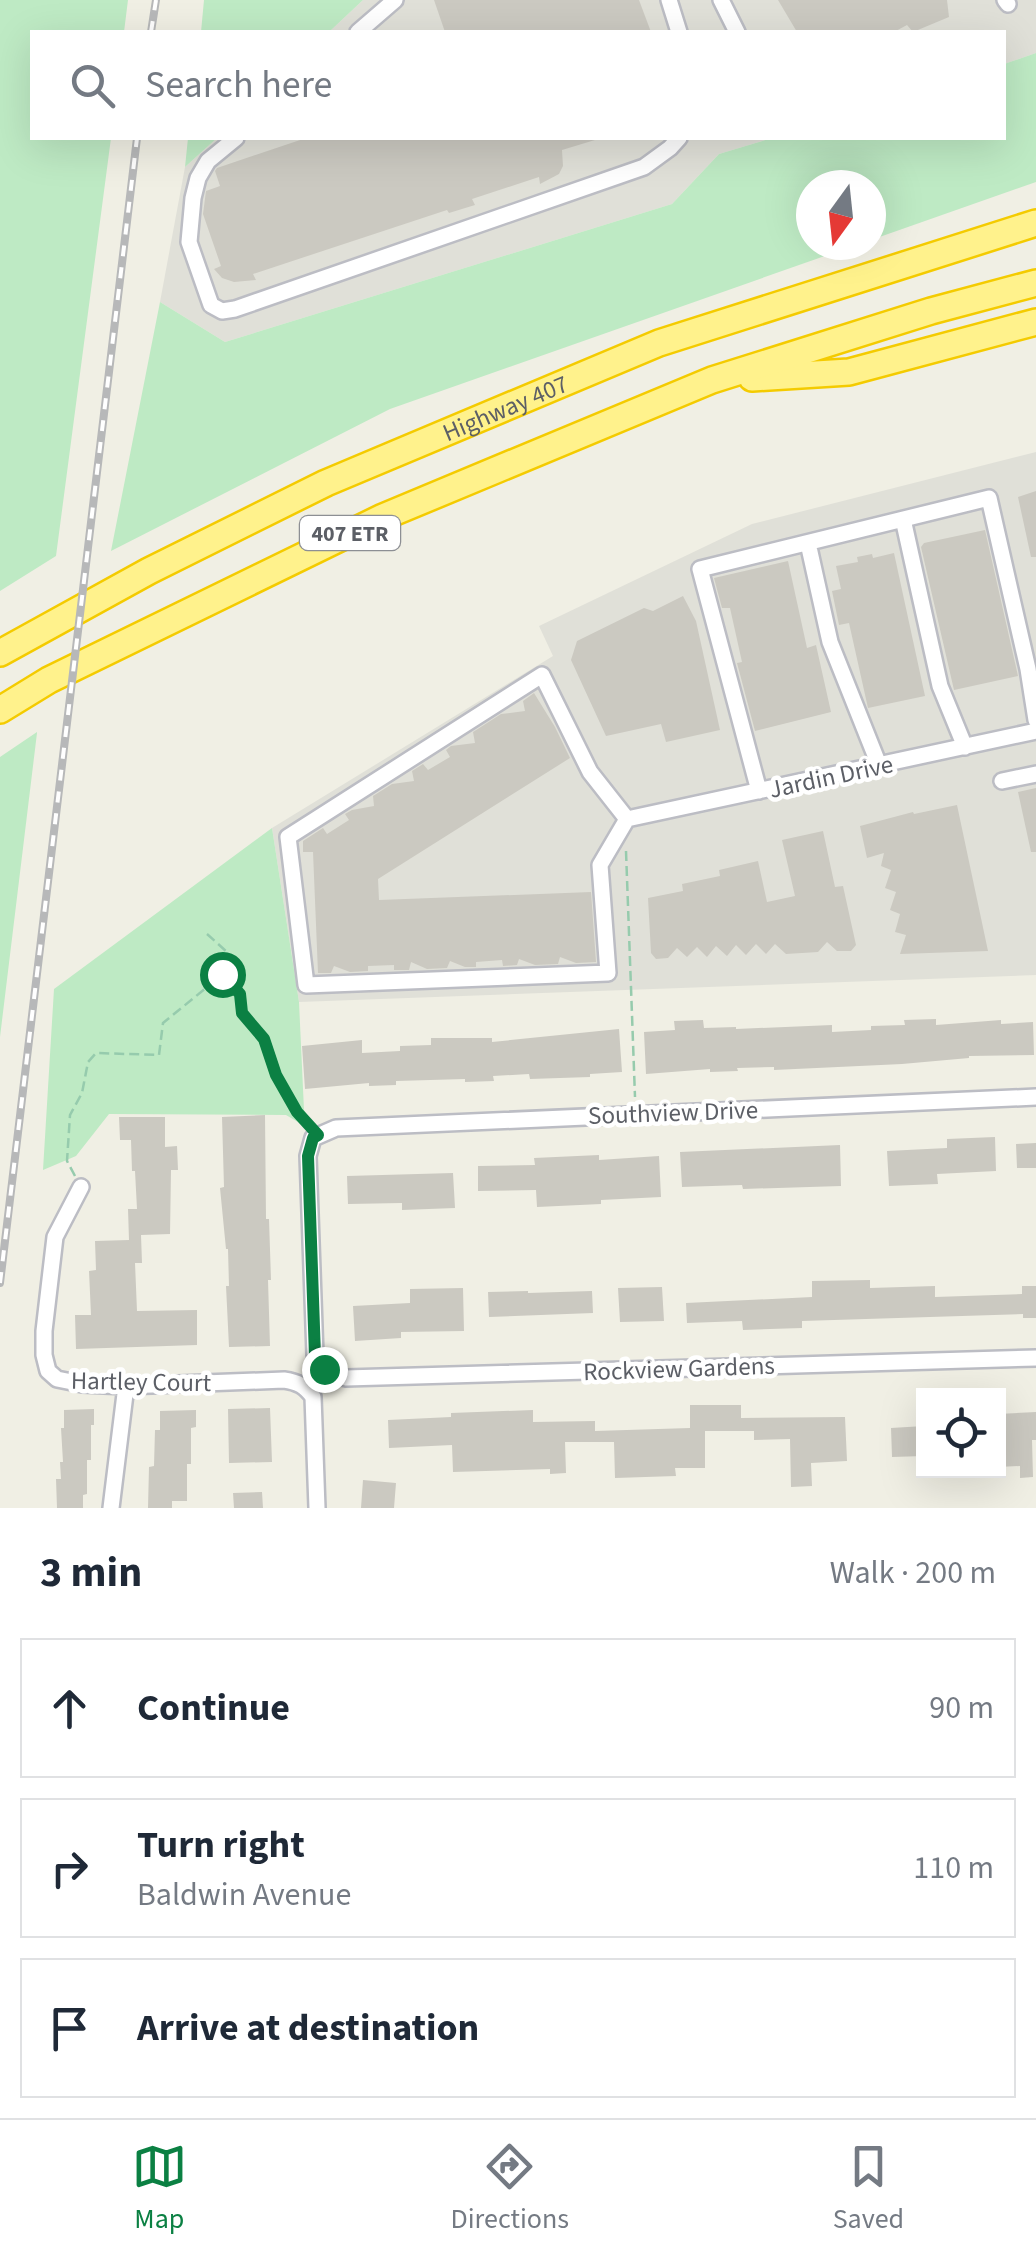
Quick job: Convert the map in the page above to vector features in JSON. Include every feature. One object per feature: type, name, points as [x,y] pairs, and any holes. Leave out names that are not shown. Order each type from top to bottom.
[{"type":"highway","name":"Highway 407","points":[[0,652],[149,571],[326,483],[659,343],[1036,224]]},
{"type":"highway","name":"407 ETR","points":[[0,710],[49,680],[383,517],[712,380],[930,311],[1036,283]]},
{"type":"highway","points":[[712,380],[849,372],[1036,322]]},
{"type":"street","points":[[360,30],[395,0]]},
{"type":"street","points":[[669,0],[678,30]]},
{"type":"street","points":[[721,0],[737,30]]},
{"type":"street","points":[[233,140],[208,160],[198,178],[192,198],[189,242],[211,304],[222,311],[644,166],[678,140]]},
{"type":"street","points":[[758,792],[700,569],[989,498],[1036,720]]},
{"type":"street","points":[[903,519],[940,686],[964,747]]},
{"type":"street","points":[[808,542],[830,642],[879,765]]},
{"type":"street","points":[[542,675],[590,772],[627,819],[600,865],[608,973],[306,985],[288,837],[542,675]]},
{"type":"street","name":"Jardin Drive","points":[[627,819],[1036,731]]},
{"type":"street","points":[[1002,781],[1036,774]]},
{"type":"street","name":"Southview Drive","points":[[316,1136],[336,1128],[1036,1098]]},
{"type":"street","name":"Rockview Gardens","points":[[316,1136],[308,1156],[315,1356],[324,1369],[336,1376],[1036,1358]]},
{"type":"street","name":"Hartley Court","points":[[81,1186],[55,1237],[44,1331],[48,1371],[57,1379],[82,1384],[284,1380],[306,1387],[314,1397],[317,1508]]},
{"type":"street","points":[[111,1508],[126,1386]]},
{"type":"path","points":[[626,851],[636,1114]]},
{"type":"path","points":[[81,1186],[68,1161],[68,1146],[70,1115],[82,1093],[88,1062],[96,1053],[159,1056],[163,1023],[222,974],[228,952],[206,934]]},
{"type":"path","points":[[222,974],[240,994],[242,1013],[264,1039],[276,1075],[316,1136]]},
{"type":"shaded area","points":[[363,0],[1036,0],[1036,53],[1006,63],[1006,30],[331,30]]},
{"type":"shaded area","points":[[215,140],[765,140],[719,154],[672,204],[225,342],[160,302],[185,167]]},
{"type":"shaded area","points":[[1036,452],[1036,975],[299,1002],[272,828],[553,656],[539,626],[752,524]]},
{"type":"green space","points":[[0,0],[128,0],[124,30],[30,30],[30,140],[111,140],[56,556],[0,591]]},
{"type":"green space","points":[[204,0],[363,0],[331,30],[201,30]]},
{"type":"green space","points":[[1036,53],[1036,182],[886,235],[886,170],[796,170],[796,260],[813,260],[390,409],[111,551],[160,302],[225,342],[672,204],[719,154],[765,140],[1006,140],[1006,63]]},
{"type":"green space","points":[[188,140],[215,140],[185,167]]},
{"type":"green space","points":[[37,733],[0,1037],[0,757]]},
{"type":"green space","points":[[272,828],[299,1002],[304,1110],[310,1119],[303,1125],[286,1115],[109,1114],[76,1156],[43,1170],[54,989]]},
{"type":"building","points":[[434,0],[639,0],[650,30],[444,30]]},
{"type":"building","points":[[778,0],[947,0],[949,17],[918,30],[907,25],[898,30],[796,30]]},
{"type":"building","points":[[300,140],[595,140],[562,150],[559,174],[540,184],[539,177],[472,199],[475,205],[449,213],[447,210],[253,274],[256,280],[234,282],[222,278],[214,269],[221,266],[203,214],[206,191],[220,186],[217,168]]},
{"type":"building","points":[[1036,491],[1036,557],[1031,557],[1018,497]]},
{"type":"building","points":[[985,530],[1018,676],[954,690],[921,547],[924,543]]},
{"type":"building","points":[[894,553],[925,696],[868,708],[849,623],[839,625],[832,591],[841,589],[836,566],[858,562],[857,557]]},
{"type":"building","points":[[788,561],[807,648],[816,645],[831,712],[755,731],[737,663],[742,662],[730,608],[722,608],[714,578]]},
{"type":"building","points":[[683,596],[696,621],[720,730],[666,742],[661,724],[606,736],[571,660],[577,641],[644,608],[653,611]]},
{"type":"building","points":[[534,693],[570,758],[378,879],[379,900],[591,892],[596,962],[576,963],[560,957],[558,964],[535,965],[519,959],[517,965],[503,966],[502,960],[465,967],[450,961],[447,968],[427,969],[411,962],[409,970],[394,970],[394,965],[368,966],[368,971],[350,972],[334,966],[331,973],[318,973],[313,852],[303,852],[303,841],[323,828],[327,834],[349,820],[345,814],[352,810],[374,806],[373,796],[392,784],[414,781],[412,771],[423,764],[428,770],[450,757],[446,750],[451,746],[475,743],[473,732],[501,714],[525,711],[523,701]]},
{"type":"building","points":[[1036,788],[1036,852],[1031,852],[1018,792]]},
{"type":"building","points":[[957,805],[988,951],[900,954],[906,935],[895,932],[900,914],[890,910],[896,892],[885,888],[891,870],[881,866],[884,853],[867,858],[860,826]]},
{"type":"building","points":[[823,831],[835,887],[843,886],[856,945],[851,951],[837,951],[827,942],[818,952],[786,954],[775,944],[766,954],[756,944],[746,955],[736,945],[727,956],[716,946],[707,957],[697,947],[687,957],[677,948],[668,958],[656,959],[651,953],[648,898],[683,891],[682,884],[720,876],[719,870],[758,861],[767,902],[795,896],[782,840]]},
{"type":"building","points":[[936,1019],[936,1025],[1033,1022],[1034,1055],[646,1074],[644,1032],[675,1030],[674,1021],[703,1020],[704,1028],[736,1029],[832,1025],[832,1032]]},
{"type":"building","points":[[619,1029],[622,1072],[590,1077],[530,1079],[529,1074],[493,1076],[494,1081],[396,1081],[396,1085],[369,1083],[305,1089],[302,1046],[362,1040],[362,1053],[400,1051],[400,1046],[431,1045],[431,1038],[492,1038],[492,1042]]},
{"type":"building","points":[[265,1115],[270,1346],[229,1347],[228,1249],[220,1188],[224,1187],[222,1117]]},
{"type":"building","points":[[119,1117],[165,1117],[165,1147],[177,1146],[178,1170],[171,1170],[170,1234],[141,1235],[142,1263],[135,1263],[137,1311],[197,1310],[197,1345],[76,1349],[75,1315],[91,1315],[89,1271],[96,1270],[95,1241],[129,1240],[128,1209],[137,1209],[131,1140],[120,1140]]},
{"type":"building","points":[[995,1137],[996,1171],[937,1174],[938,1184],[889,1186],[887,1151],[947,1148],[947,1139]]},
{"type":"building","points":[[1036,1143],[1036,1168],[1017,1168],[1016,1144]]},
{"type":"building","points":[[840,1145],[841,1186],[682,1187],[680,1152]]},
{"type":"building","points":[[599,1155],[599,1160],[659,1156],[661,1197],[537,1207],[536,1190],[478,1191],[478,1166],[535,1165],[534,1158]]},
{"type":"building","points":[[453,1173],[455,1208],[402,1210],[402,1203],[348,1204],[347,1176]]},
{"type":"building","points":[[870,1280],[870,1288],[935,1286],[935,1297],[1022,1294],[1022,1286],[1036,1286],[1036,1318],[1023,1318],[1023,1314],[802,1321],[802,1328],[743,1330],[742,1321],[687,1323],[686,1303],[812,1297],[812,1281]]},
{"type":"building","points":[[662,1287],[664,1321],[620,1322],[618,1288]]},
{"type":"building","points":[[463,1288],[464,1331],[401,1332],[401,1338],[355,1341],[353,1306],[410,1303],[410,1289]]},
{"type":"building","points":[[592,1291],[593,1313],[489,1317],[488,1292]]},
{"type":"building","points":[[690,1405],[741,1405],[741,1418],[845,1417],[847,1461],[811,1463],[812,1486],[791,1487],[790,1439],[754,1440],[754,1431],[705,1431],[705,1468],[675,1468],[676,1476],[615,1478],[614,1442],[565,1442],[566,1473],[550,1474],[550,1469],[453,1472],[452,1445],[389,1448],[388,1420],[533,1410],[533,1422],[595,1421],[595,1431],[690,1428]]},
{"type":"building","points":[[270,1408],[272,1462],[229,1463],[228,1409]]},
{"type":"building","points":[[94,1409],[83,1508],[57,1508],[56,1479],[61,1479],[63,1462],[64,1410]]},
{"type":"building","points":[[196,1410],[196,1427],[191,1428],[191,1464],[187,1464],[187,1501],[172,1501],[172,1508],[148,1508],[149,1467],[154,1466],[160,1411]]},
{"type":"building","points":[[1036,1412],[1033,1477],[1020,1478],[1020,1466],[1006,1467],[1006,1414]]},
{"type":"building","points":[[916,1426],[916,1456],[892,1457],[891,1428]]},
{"type":"building","points":[[363,1480],[396,1483],[394,1508],[361,1508]]},
{"type":"building","points":[[262,1492],[263,1508],[234,1508],[233,1493]]},
{"type":"railway","points":[[151,30],[156,0]]},
{"type":"railway","points":[[0,1283],[137,140]]},
{"type":"route","points":[[222,974],[240,994],[242,1013],[264,1039],[276,1075],[297,1112],[318,1135],[313,1138],[308,1156],[315,1356],[324,1369]]}]
